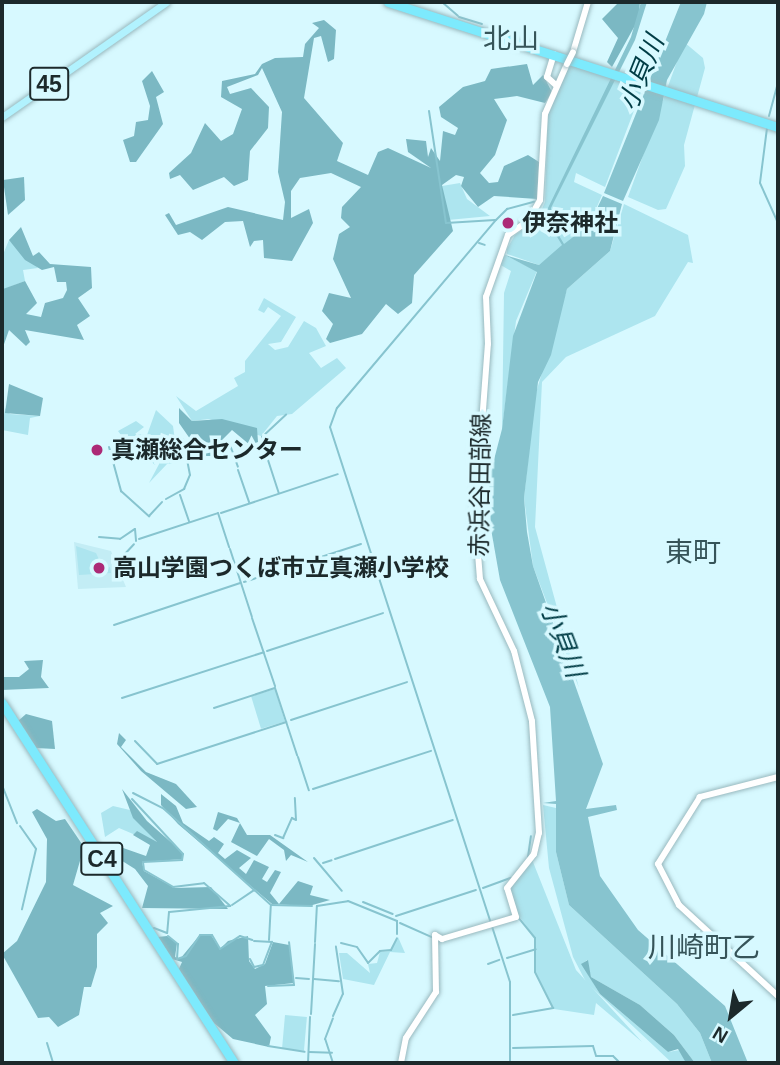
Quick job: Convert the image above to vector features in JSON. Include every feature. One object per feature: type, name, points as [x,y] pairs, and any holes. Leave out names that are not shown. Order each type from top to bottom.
[{"type":"highway","points":[[388,2],[554,53]]},
{"type":"highway","points":[[400,2],[778,125]]},
{"type":"highway","name":"C4","points":[[2,703],[202,1016]]},
{"type":"highway","name":"C4","points":[[2,709],[234,1063]]},
{"type":"main road","name":"45","points":[[2,117],[166,2]]},
{"type":"main road","name":"赤浜谷田部線","points":[[401,1063],[406,1038],[436,992],[435,935],[442,939],[516,916],[507,888],[534,852],[539,797],[526,695],[514,651],[480,579],[475,541],[488,344],[486,297],[508,235],[528,220],[542,195],[544,119],[573,52],[588,2]]},
{"type":"main road","points":[[554,53],[547,77],[556,86]]},
{"type":"main road","points":[[778,777],[700,797],[658,864],[679,905],[778,996]]},
{"type":"shaded area","points":[[619,2],[640,2],[638,20],[612,67],[607,62],[618,38],[602,19]]},
{"type":"shaded area","points":[[641,2],[647,2],[635,40],[551,208],[552,224],[564,244],[589,225],[603,196],[622,204],[610,251],[567,289],[551,355],[538,382],[524,498],[527,532],[533,566],[603,764],[586,809],[616,805],[617,810],[588,817],[600,876],[638,930],[725,1006],[748,1063],[712,1063],[700,1033],[677,1004],[569,905],[556,852],[556,804],[543,803],[556,801],[550,707],[500,580],[491,529],[489,479],[502,429],[513,336],[537,272],[505,255],[539,265],[562,245],[551,227],[548,208],[631,37]]},
{"type":"shaded area","points":[[681,2],[707,2],[704,14],[667,80],[659,120],[623,201],[604,193]]},
{"type":"shaded area","points":[[324,20],[336,30],[334,59],[328,62],[321,36],[314,38],[304,98],[343,143],[337,161],[368,175],[378,152],[388,148],[431,168],[408,152],[406,139],[426,141],[428,157],[431,148],[440,161],[443,131],[455,135],[458,128],[441,117],[439,107],[463,87],[485,81],[491,69],[527,64],[533,85],[543,75],[552,92],[545,103],[517,96],[494,99],[507,120],[495,155],[480,173],[489,183],[498,182],[504,166],[528,155],[539,162],[537,199],[494,196],[478,207],[461,186],[464,177],[456,175],[442,185],[453,231],[414,275],[412,303],[398,314],[386,304],[362,334],[330,343],[326,339],[333,324],[322,311],[329,293],[351,298],[333,259],[339,234],[350,227],[341,218],[342,207],[361,187],[331,173],[300,178],[291,191],[291,218],[309,209],[313,223],[292,261],[264,258],[263,240],[254,241],[250,247],[243,221],[225,222],[202,240],[190,232],[178,235],[165,215],[169,213],[176,225],[228,207],[283,220],[285,202],[278,172],[282,112],[262,68],[258,75],[227,87],[230,94],[251,88],[269,107],[268,128],[250,151],[248,180],[234,186],[224,177],[193,190],[180,175],[170,179],[169,173],[191,153],[205,123],[221,141],[233,134],[242,109],[221,97],[222,81],[255,74],[262,64],[275,58],[303,57],[305,44],[319,28],[312,23]]},
{"type":"shaded area","points":[[684,42],[703,58],[705,68],[684,145],[685,166],[666,209],[658,210],[628,197]]},
{"type":"shaded area","points":[[570,63],[643,87],[605,187],[576,173],[574,182],[602,195],[589,225],[539,265],[507,254],[507,249],[515,235],[537,220],[545,202],[548,112]]},
{"type":"shaded area","points":[[152,71],[164,92],[156,97],[163,124],[136,162],[130,162],[123,140],[134,136],[136,122],[148,120],[150,106],[142,81]]},
{"type":"shaded area","points":[[24,177],[25,200],[8,215],[3,180]]},
{"type":"shaded area","points":[[460,183],[467,199],[490,216],[448,220],[442,186]]},
{"type":"shaded area","points":[[624,204],[688,235],[693,263],[688,262],[655,316],[566,357],[542,382],[535,527],[579,688],[533,566],[524,498],[535,396],[567,289],[610,251]]},
{"type":"shaded area","points":[[21,227],[33,256],[39,252],[50,264],[91,267],[92,288],[78,298],[90,316],[77,325],[84,340],[25,330],[30,342],[26,346],[9,330],[2,350],[3,289],[25,281],[37,303],[26,314],[41,317],[45,303],[63,298],[67,290],[66,282],[57,282],[54,267],[42,270],[25,260],[9,240]]},
{"type":"shaded area","points":[[9,240],[38,268],[23,270],[25,281],[2,290],[2,257]]},
{"type":"shaded area","points":[[505,255],[537,271],[516,321],[502,429],[504,293],[511,271],[499,264]]},
{"type":"shaded area","points":[[264,298],[296,317],[281,342],[268,344],[275,350],[288,347],[304,321],[316,328],[326,346],[309,353],[321,368],[337,358],[346,368],[292,414],[277,416],[261,436],[209,419],[192,421],[176,396],[196,411],[238,386],[234,378],[245,372],[245,361],[281,316],[268,307],[264,313],[258,310]]},
{"type":"shaded area","points":[[9,384],[43,398],[40,416],[5,413]]},
{"type":"shaded area","points":[[5,408],[10,414],[40,416],[30,418],[28,435],[2,430]]},
{"type":"shaded area","points":[[179,408],[192,421],[222,419],[257,428],[258,442],[250,445],[232,430],[221,441],[222,456],[202,456],[179,423]]},
{"type":"shaded area","points":[[156,410],[173,426],[178,462],[167,464],[149,483],[166,451],[158,450],[155,465],[146,457],[154,456],[154,449],[129,446],[118,431],[136,421],[144,427],[135,434],[147,435]]},
{"type":"shaded area","name":"高山学園つくば市立真瀬小学校","points":[[74,542],[111,551],[126,587],[78,589]]},
{"type":"shaded area","points":[[76,546],[96,553],[102,566],[97,571],[110,567],[111,573],[79,575]]},
{"type":"shaded area","points":[[43,660],[41,677],[49,688],[2,690],[2,677],[19,677],[29,669],[24,661]]},
{"type":"shaded area","points":[[275,689],[285,722],[261,729],[251,696]]},
{"type":"shaded area","points":[[26,714],[52,721],[55,749],[36,748],[18,721]]},
{"type":"shaded area","points":[[119,733],[126,740],[121,747],[146,772],[176,784],[197,807],[186,809],[141,771],[117,744]]},
{"type":"shaded area","points":[[122,789],[147,821],[182,852],[183,859],[142,862],[144,871],[175,888],[211,887],[228,909],[142,908],[148,886],[135,869],[108,852],[106,842],[146,856],[150,845],[133,835],[137,831],[157,842],[133,818]]},
{"type":"shaded area","points":[[161,794],[176,806],[183,823],[209,841],[214,837],[224,844],[218,853],[225,859],[237,850],[251,858],[239,868],[246,874],[254,860],[269,867],[262,879],[267,882],[275,870],[281,872],[270,893],[279,904],[298,881],[313,886],[310,895],[330,900],[309,906],[272,904],[178,824],[161,805]]},
{"type":"shaded area","points":[[543,805],[556,808],[556,852],[569,905],[677,1004],[700,1033],[712,1063],[695,1063],[674,1035],[640,1005],[591,977],[587,960],[582,964],[600,994],[668,1052],[680,1050],[686,1063],[672,1063],[586,982],[573,957],[549,868]]},
{"type":"shaded area","points":[[113,806],[130,810],[159,845],[119,828],[105,837],[101,813]]},
{"type":"shaded area","points":[[37,809],[56,821],[65,819],[84,847],[73,885],[113,906],[100,913],[108,923],[97,934],[97,967],[91,987],[84,987],[79,1015],[58,1027],[49,1017],[38,1018],[2,954],[17,941],[46,882],[47,839],[32,812]]},
{"type":"shaded area","points":[[218,812],[237,818],[240,823],[228,819],[217,831],[213,829]]},
{"type":"shaded area","points":[[240,823],[247,835],[270,835],[308,862],[291,855],[286,861],[284,850],[269,839],[257,856],[231,842]]},
{"type":"shaded area","points":[[531,857],[576,970],[642,1042],[596,1003],[594,1015],[554,1009],[536,972],[536,939],[516,912],[508,887]]},
{"type":"shaded area","points":[[211,935],[220,949],[228,941],[248,936],[249,961],[255,969],[265,964],[273,942],[289,945],[294,983],[265,986],[267,1004],[255,1015],[271,1037],[269,1047],[233,1039],[214,1023],[178,971],[182,962],[172,959],[158,937],[167,936],[177,943],[175,957],[180,959],[199,936]]},
{"type":"shaded area","points":[[398,937],[405,953],[390,952],[374,985],[343,979],[339,953],[347,953],[370,973],[368,964],[377,963],[380,952],[390,951]]},
{"type":"shaded area","points":[[588,960],[591,977],[640,1005],[674,1035],[695,1063],[686,1063],[678,1049],[668,1052],[600,994],[581,964]]},
{"type":"shaded area","points":[[285,1015],[307,1017],[304,1051],[282,1049]]},
{"type":"waterway","points":[[442,2],[458,16]]},
{"type":"waterway","points":[[459,17],[482,24]]},
{"type":"waterway","points":[[769,116],[778,83]]},
{"type":"waterway","points":[[429,111],[446,223],[495,220]]},
{"type":"waterway","points":[[767,128],[760,183],[778,223]]},
{"type":"waterway","points":[[510,1063],[510,982],[330,427],[337,408],[496,220],[507,209],[534,202]]},
{"type":"waterway","points":[[479,243],[485,245]]},
{"type":"waterway","points":[[267,458],[262,437],[286,415]]},
{"type":"waterway","points":[[166,499],[184,489],[190,475],[183,440]]},
{"type":"waterway","points":[[221,442],[230,445],[238,467]]},
{"type":"waterway","points":[[109,447],[121,491],[149,516],[162,502]]},
{"type":"waterway","points":[[268,460],[279,493]]},
{"type":"waterway","points":[[238,470],[249,502]]},
{"type":"waterway","points":[[221,513],[338,474]]},
{"type":"waterway","points":[[180,495],[189,521]]},
{"type":"waterway","points":[[139,539],[218,513],[229,547]]},
{"type":"waterway","points":[[99,537],[120,539],[135,529],[136,541]]},
{"type":"waterway","points":[[130,576],[123,556],[134,544]]},
{"type":"waterway","points":[[244,582],[361,544]]},
{"type":"waterway","points":[[230,549],[252,617]]},
{"type":"waterway","points":[[114,625],[240,583]]},
{"type":"waterway","points":[[267,651],[383,613]]},
{"type":"waterway","points":[[252,618],[275,686]]},
{"type":"waterway","points":[[122,698],[264,652]]},
{"type":"waterway","points":[[291,720],[407,682]]},
{"type":"waterway","points":[[214,708],[275,688],[297,755]]},
{"type":"waterway","points":[[135,741],[157,764],[286,722]]},
{"type":"waterway","points":[[313,789],[431,751]]},
{"type":"waterway","points":[[298,757],[309,790]]},
{"type":"waterway","points":[[2,785],[17,823]]},
{"type":"waterway","points":[[133,793],[164,809],[271,905],[312,906]]},
{"type":"waterway","points":[[275,835],[283,838],[292,818],[296,820],[295,798]]},
{"type":"waterway","points":[[132,799],[183,854],[182,860],[143,862],[144,870],[173,887],[204,883],[230,906],[169,912],[167,933],[154,928]]},
{"type":"waterway","points":[[335,859],[453,820]]},
{"type":"waterway","points":[[20,826],[36,849],[22,909]]},
{"type":"waterway","points":[[528,857],[531,836]]},
{"type":"waterway","points":[[314,858],[342,891]]},
{"type":"waterway","points":[[323,863],[332,860]]},
{"type":"waterway","points":[[483,888],[511,878]]},
{"type":"waterway","points":[[232,905],[254,890]]},
{"type":"waterway","points":[[396,916],[476,890]]},
{"type":"waterway","points":[[315,942],[317,906],[348,901],[397,921],[397,934]]},
{"type":"waterway","points":[[363,902],[393,914]]},
{"type":"waterway","points":[[269,940],[271,906]]},
{"type":"waterway","points":[[513,1015],[553,1008],[535,972],[535,938],[519,918]]},
{"type":"waterway","points":[[400,923],[433,938]]},
{"type":"waterway","points":[[168,936],[178,944],[177,959],[186,956],[200,935],[212,935],[220,949],[240,936],[252,940]]},
{"type":"waterway","points":[[341,943],[357,947],[368,963],[380,951],[391,950],[397,938]]},
{"type":"waterway","points":[[250,959],[254,967],[263,965],[272,942],[254,941]]},
{"type":"waterway","points":[[268,986],[294,985],[289,942]]},
{"type":"waterway","points":[[311,1014],[315,944]]},
{"type":"waterway","points":[[333,1016],[343,994],[336,947]]},
{"type":"waterway","points":[[507,958],[536,949]]},
{"type":"waterway","points":[[488,964],[499,960]]},
{"type":"waterway","points":[[296,978],[309,979]]},
{"type":"waterway","points":[[314,979],[339,981]]},
{"type":"waterway","points":[[308,1063],[310,1017]]},
{"type":"waterway","points":[[333,1018],[325,1039],[333,1063]]},
{"type":"waterway","points":[[47,1043],[53,1063]]},
{"type":"waterway","points":[[268,1046],[305,1052]]},
{"type":"waterway","points":[[513,1048],[593,1046],[596,1056],[613,1056],[620,1063]]},
{"type":"waterway","points":[[309,1052],[332,1053]]},
{"type":"place","name":"伊奈神社","points":[[508,223]]},
{"type":"place","name":"真瀬総合センター","points":[[97,450]]},
{"type":"place","name":"高山学園つくば市立真瀬小学校","points":[[99,568]]},
{"type":"district","name":"北山","points":[[511,39]]},
{"type":"district","name":"東町","points":[[693,553]]},
{"type":"district","name":"川崎町乙","points":[[704,948]]},
{"type":"water label","name":"小貝川","points":[[642,73]]},
{"type":"water label","name":"小貝川","points":[[562,640]]}]
